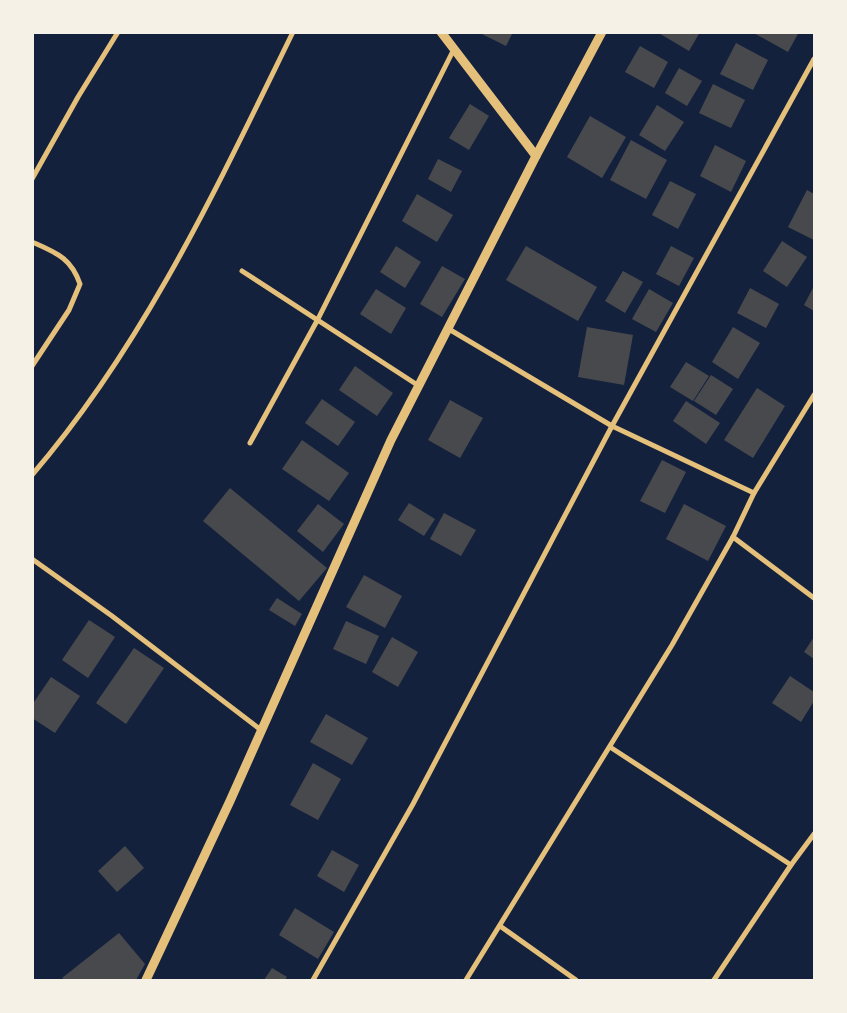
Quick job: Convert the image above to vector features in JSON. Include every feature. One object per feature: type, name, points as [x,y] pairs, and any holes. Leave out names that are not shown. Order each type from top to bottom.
[{"type":"street","points":[[32,179],[78,97],[118,32]]},
{"type":"street","points":[[32,476],[66,436],[148,312],[250,120],[293,32]]},
{"type":"street","points":[[442,32],[536,156]]},
{"type":"street","points":[[146,980],[261,730],[367,491],[447,328],[602,32]]},
{"type":"street","points":[[250,443],[318,319],[454,49]]},
{"type":"street","points":[[313,980],[412,804],[612,426],[814,59]]},
{"type":"street","points":[[32,242],[68,260],[76,271],[80,284],[69,310],[32,366]]},
{"type":"street","points":[[242,271],[419,386]]},
{"type":"street","points":[[447,328],[612,426],[754,493]]},
{"type":"street","points":[[466,980],[610,747],[733,536],[754,493],[814,395]]},
{"type":"street","points":[[733,536],[814,598]]},
{"type":"street","points":[[32,559],[120,622],[261,730]]},
{"type":"street","points":[[610,747],[791,865]]},
{"type":"street","points":[[714,980],[814,834]]},
{"type":"street","points":[[500,926],[576,980]]},
{"type":"building","points":[[478,32],[513,32],[506,46]]},
{"type":"building","points":[[657,32],[700,32],[689,51]]},
{"type":"building","points":[[752,32],[799,32],[788,52]]},
{"type":"building","points":[[736,43],[768,60],[753,90],[720,74]]},
{"type":"building","points":[[640,46],[668,62],[654,88],[625,72]]},
{"type":"building","points":[[679,68],[702,81],[687,106],[665,93]]},
{"type":"building","points":[[713,84],[745,100],[731,128],[699,113]]},
{"type":"building","points":[[470,104],[489,116],[469,150],[449,138]]},
{"type":"building","points":[[657,105],[684,122],[665,151],[639,135]]},
{"type":"building","points":[[590,116],[626,137],[602,178],[567,157]]},
{"type":"building","points":[[631,140],[667,160],[646,199],[610,180]]},
{"type":"building","points":[[715,145],[746,161],[731,192],[700,176]]},
{"type":"building","points":[[438,159],[462,171],[451,192],[428,179]]},
{"type":"building","points":[[670,181],[696,194],[678,229],[652,215]]},
{"type":"building","points":[[807,190],[814,194],[814,240],[788,227]]},
{"type":"building","points":[[417,194],[453,215],[437,242],[402,221]]},
{"type":"building","points":[[782,241],[807,257],[787,287],[763,271]]},
{"type":"building","points":[[396,246],[421,262],[405,288],[380,272]]},
{"type":"building","points":[[526,246],[597,287],[578,321],[506,280]]},
{"type":"building","points":[[671,246],[694,258],[679,286],[656,274]]},
{"type":"building","points":[[442,266],[465,279],[442,317],[420,304]]},
{"type":"building","points":[[623,271],[643,282],[625,313],[605,301]]},
{"type":"building","points":[[814,286],[814,311],[804,305]]},
{"type":"building","points":[[750,288],[779,304],[766,328],[737,313]]},
{"type":"building","points":[[376,289],[406,308],[391,334],[360,314]]},
{"type":"building","points":[[649,289],[673,303],[656,332],[632,319]]},
{"type":"building","points":[[587,327],[633,335],[624,385],[578,377]]},
{"type":"building","points":[[733,327],[760,343],[738,379],[712,362]]},
{"type":"building","points":[[686,362],[709,376],[693,401],[670,387]]},
{"type":"building","points":[[355,366],[393,393],[377,416],[339,390]]},
{"type":"building","points":[[711,375],[733,389],[716,415],[694,401]]},
{"type":"building","points":[[757,388],[785,406],[753,458],[724,440]]},
{"type":"building","points":[[322,399],[355,422],[338,446],[305,423]]},
{"type":"building","points":[[450,400],[483,418],[460,458],[428,440]]},
{"type":"building","points":[[686,401],[720,423],[706,444],[673,421]]},
{"type":"building","points":[[302,440],[349,473],[329,501],[282,469]]},
{"type":"building","points":[[662,460],[686,472],[665,513],[640,501]]},
{"type":"building","points":[[230,488],[327,568],[299,601],[203,521]]},
{"type":"building","points":[[409,503],[435,519],[424,536],[398,520]]},
{"type":"building","points":[[318,504],[344,524],[323,552],[297,531]]},
{"type":"building","points":[[684,504],[726,526],[708,561],[666,539]]},
{"type":"building","points":[[444,513],[476,530],[461,556],[430,539]]},
{"type":"building","points":[[364,575],[402,596],[385,628],[346,607]]},
{"type":"building","points":[[277,598],[302,614],[295,626],[269,610]]},
{"type":"building","points":[[89,620],[115,637],[88,678],[62,660]]},
{"type":"building","points":[[346,621],[379,636],[366,664],[333,649]]},
{"type":"building","points":[[392,637],[418,652],[398,687],[372,672]]},
{"type":"building","points":[[814,637],[814,659],[804,652]]},
{"type":"building","points":[[134,648],[164,668],[126,724],[96,703]]},
{"type":"building","points":[[790,676],[814,692],[814,701],[801,722],[772,703]]},
{"type":"building","points":[[51,677],[80,696],[55,733],[32,718],[32,705]]},
{"type":"building","points":[[326,714],[368,738],[352,765],[310,742]]},
{"type":"building","points":[[313,763],[341,779],[318,820],[290,805]]},
{"type":"building","points":[[125,846],[144,868],[117,892],[98,871]]},
{"type":"building","points":[[332,850],[359,865],[344,892],[317,876]]},
{"type":"building","points":[[295,908],[334,932],[318,959],[279,935]]},
{"type":"building","points":[[119,933],[145,964],[136,980],[65,980],[62,978]]},
{"type":"building","points":[[272,968],[287,977],[285,980],[264,980]]}]
